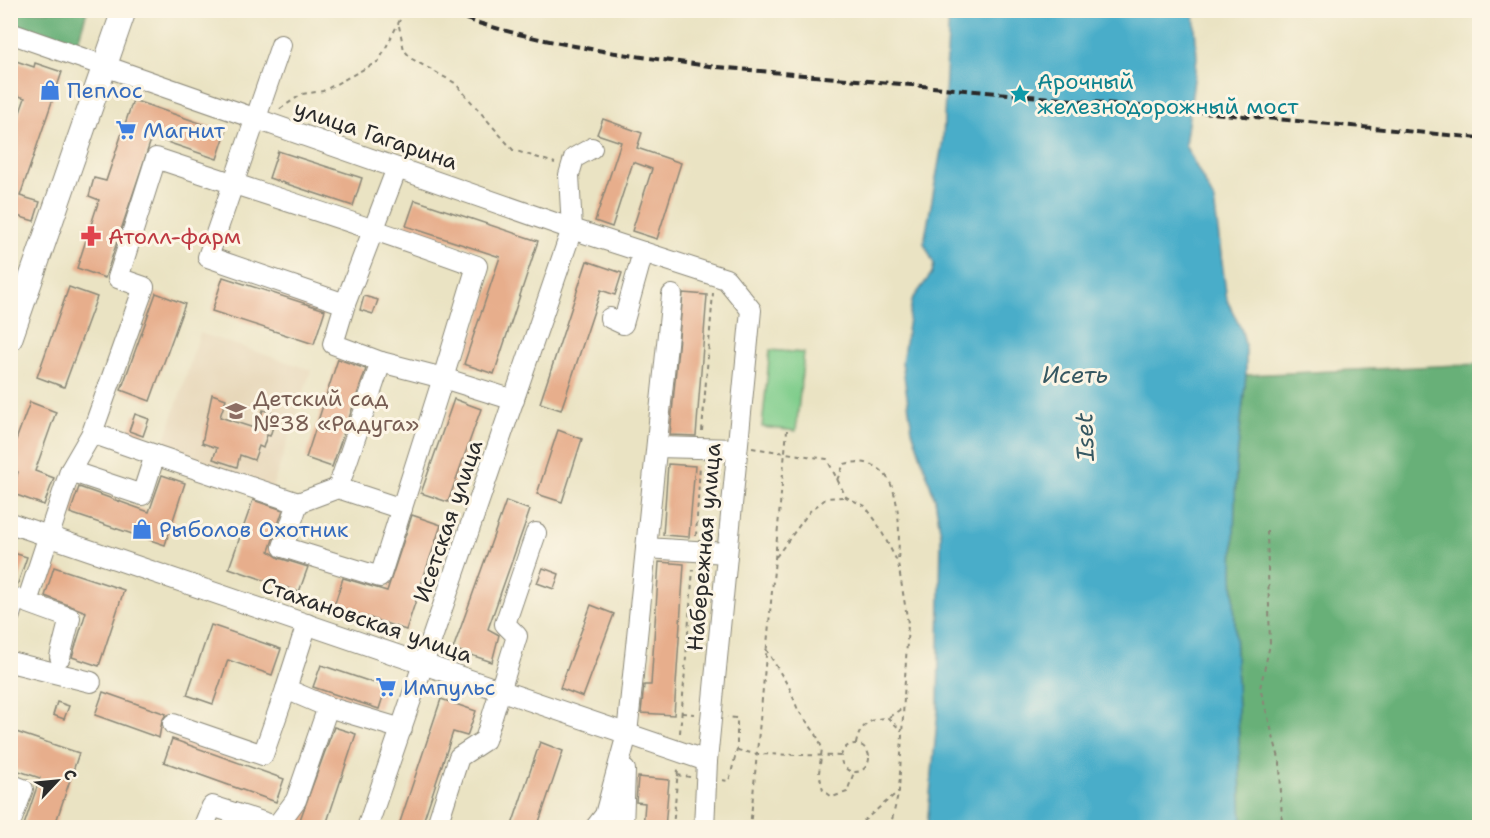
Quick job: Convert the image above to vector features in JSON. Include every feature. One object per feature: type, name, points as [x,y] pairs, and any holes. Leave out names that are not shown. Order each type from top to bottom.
[{"type":"main road","points":[[10,339],[58,206],[122,14]]},
{"type":"street","name":"улица Гагарина","points":[[10,33],[572,229],[726,279]]},
{"type":"street","points":[[281,45],[259,119],[231,183],[207,257],[345,304]]},
{"type":"street","points":[[571,169],[574,159],[592,148]]},
{"type":"street","points":[[27,602],[70,471],[92,433],[144,286],[118,278],[156,158],[372,228],[477,266],[380,577],[283,547],[298,502]]},
{"type":"street","points":[[397,168],[372,228],[333,344],[381,362],[514,400]]},
{"type":"street","name":"Исетская улица","points":[[367,828],[425,666],[572,229],[571,169]]},
{"type":"street","points":[[610,318],[623,324],[643,252]]},
{"type":"street","name":"Набережная улица","points":[[704,828],[707,761],[751,310],[726,279]]},
{"type":"street","points":[[623,828],[627,734],[672,295]]},
{"type":"street","points":[[338,488],[381,362]]},
{"type":"street","points":[[92,433],[298,502],[338,488],[402,509]]},
{"type":"street","points":[[657,447],[738,448]]},
{"type":"street","points":[[70,471],[142,495],[155,455]]},
{"type":"street","name":"Стахановская улица","points":[[10,523],[707,761]]},
{"type":"street","points":[[436,828],[459,757],[485,740],[517,636],[505,624],[536,533]]},
{"type":"street","points":[[646,548],[728,553]]},
{"type":"street","points":[[10,615],[15,598],[70,618],[60,657]]},
{"type":"street","points":[[173,724],[263,755],[307,624]]},
{"type":"street","points":[[10,662],[91,682]]},
{"type":"street","points":[[286,689],[328,707],[402,729]]},
{"type":"street","points":[[203,828],[212,806],[275,827],[296,800],[328,707]]},
{"type":"street","points":[[595,828],[605,815],[627,734]]},
{"type":"street","points":[[10,784],[23,789],[10,824]]},
{"type":"path","points":[[259,119],[302,94],[323,91],[379,61],[399,26],[405,10]]},
{"type":"path","points":[[399,26],[404,50],[412,59],[455,83],[513,150],[571,169]]},
{"type":"path","points":[[750,828],[787,430]]},
{"type":"path","points":[[738,448],[784,450],[827,459],[846,497]]},
{"type":"path","points":[[837,480],[844,464],[859,461],[881,471],[892,486],[898,504],[900,523],[898,563],[908,623],[899,791],[890,828]]},
{"type":"path","points":[[775,559],[810,511],[827,498],[846,497],[865,506],[876,520],[898,563]]},
{"type":"path","points":[[1267,531],[1270,645],[1260,688],[1280,762],[1282,828]]},
{"type":"path","points":[[766,649],[790,689],[798,710],[816,734],[822,748],[819,773],[823,790],[832,797],[847,792],[854,772]]},
{"type":"path","points":[[856,744],[863,726],[876,718],[888,718],[904,707]]},
{"type":"path","points":[[888,718],[902,731]]},
{"type":"path","points":[[856,744],[864,747],[869,755],[868,764],[863,770],[854,772],[847,770],[841,756],[849,746],[856,744]]},
{"type":"path","points":[[737,750],[756,754],[841,756]]},
{"type":"path","points":[[855,828],[899,791]]},
{"type":"shaded area","name":"Детский сад №38 «Радуга»","points":[[200,333],[311,370],[272,489],[161,452]]},
{"type":"green space","points":[[10,11],[87,11],[77,44],[61,44],[11,24]]},
{"type":"green space","points":[[770,350],[804,353],[796,431],[762,427]]},
{"type":"green space","points":[[1479,364],[1479,827],[1242,828],[1233,571],[1236,468],[1246,375]]},
{"type":"water","name":"Исеть","points":[[949,11],[1194,11],[1197,58],[1185,145],[1214,200],[1227,300],[1242,331],[1246,350],[1246,375],[1236,468],[1233,571],[1242,827],[927,827],[938,710],[941,535],[935,499],[912,430],[902,362],[912,300],[932,273],[934,264],[924,243],[943,140]]},
{"type":"building","points":[[10,59],[34,67],[35,63],[62,72],[20,196],[40,202],[34,221],[14,215],[10,220],[10,141],[25,98],[10,93]]},
{"type":"building","points":[[133,100],[226,132],[217,159],[152,137],[105,278],[77,268],[99,200],[89,196],[94,178],[106,181]]},
{"type":"building","points":[[603,119],[642,133],[637,148],[681,163],[657,239],[632,231],[652,169],[633,162],[612,227],[595,221],[621,142],[597,134]]},
{"type":"building","points":[[278,151],[362,178],[353,206],[269,178]]},
{"type":"building","points":[[415,200],[538,241],[494,374],[464,364],[500,257],[406,226]]},
{"type":"building","points":[[587,261],[622,273],[615,295],[601,290],[561,410],[540,403]]},
{"type":"building","points":[[223,277],[325,310],[314,344],[212,311]]},
{"type":"building","points":[[69,287],[97,297],[64,387],[37,377]]},
{"type":"building","points":[[156,293],[185,304],[150,401],[121,390]]},
{"type":"building","points":[[683,293],[707,295],[696,436],[670,435]]},
{"type":"building","points":[[364,296],[378,300],[373,314],[360,310]]},
{"type":"building","points":[[338,359],[366,369],[332,467],[306,458]]},
{"type":"building","points":[[212,394],[226,399],[220,417],[257,429],[263,410],[277,414],[270,436],[267,435],[263,448],[259,446],[254,460],[240,455],[237,467],[213,459],[217,448],[202,443]]},
{"type":"building","points":[[454,399],[481,409],[448,502],[421,493]]},
{"type":"building","points":[[30,402],[56,412],[35,471],[54,478],[44,505],[11,493],[18,472],[10,470],[10,456]]},
{"type":"building","points":[[135,414],[149,419],[143,436],[129,431]]},
{"type":"building","points":[[558,430],[582,439],[562,502],[537,494]]},
{"type":"building","points":[[668,464],[695,466],[689,537],[663,535]]},
{"type":"building","points":[[162,475],[185,483],[165,545],[70,513],[79,487],[149,512]]},
{"type":"building","points":[[253,500],[283,510],[269,551],[279,558],[308,567],[299,592],[229,568]]},
{"type":"building","points":[[506,501],[530,510],[488,629],[499,635],[492,662],[453,649]]},
{"type":"building","points":[[412,515],[441,525],[406,630],[334,606],[343,578],[387,591]]},
{"type":"building","points":[[10,552],[27,557],[17,586],[10,587]]},
{"type":"building","points":[[659,562],[684,564],[674,715],[641,713],[644,685],[651,685]]},
{"type":"building","points":[[54,567],[124,590],[99,666],[72,657],[86,612],[45,596]]},
{"type":"building","points":[[543,568],[559,574],[554,589],[537,583]]},
{"type":"building","points":[[591,605],[614,614],[583,697],[560,688]]},
{"type":"building","points":[[211,625],[281,649],[272,675],[228,660],[213,704],[187,695]]},
{"type":"building","points":[[321,665],[386,687],[379,709],[313,687]]},
{"type":"building","points":[[103,692],[166,714],[162,721],[159,738],[95,715]]},
{"type":"building","points":[[441,699],[476,711],[467,736],[453,732],[421,828],[398,828]]},
{"type":"building","points":[[57,702],[69,706],[64,719],[53,715]]},
{"type":"building","points":[[334,727],[356,734],[325,828],[297,828]]},
{"type":"building","points":[[10,730],[79,753],[54,828],[23,828],[40,778],[10,768]]},
{"type":"building","points":[[172,739],[284,779],[276,802],[164,762]]},
{"type":"building","points":[[540,742],[563,751],[537,828],[511,828]]},
{"type":"building","points":[[638,777],[669,780],[665,828],[643,828],[645,803],[636,802]]},
{"type":"railway","points":[[440,10],[507,31],[542,39],[717,67],[1480,138]]},
{"type":"place","name":"Пеплос","points":[[50,90]]},
{"type":"place","name":"Арочный железнодорожный мост","points":[[1020,94]]},
{"type":"place","name":"Магнит","points":[[126,130]]},
{"type":"place","name":"Атолл-фарм","points":[[91,236]]},
{"type":"place","name":"Детский сад №38 «Радуга»","points":[[236,411]]},
{"type":"place","name":"Рыболов Охотник","points":[[142,529]]},
{"type":"place","name":"Импульс","points":[[386,687]]},
{"type":"water label","name":"Iset","points":[[1085,437]]}]
